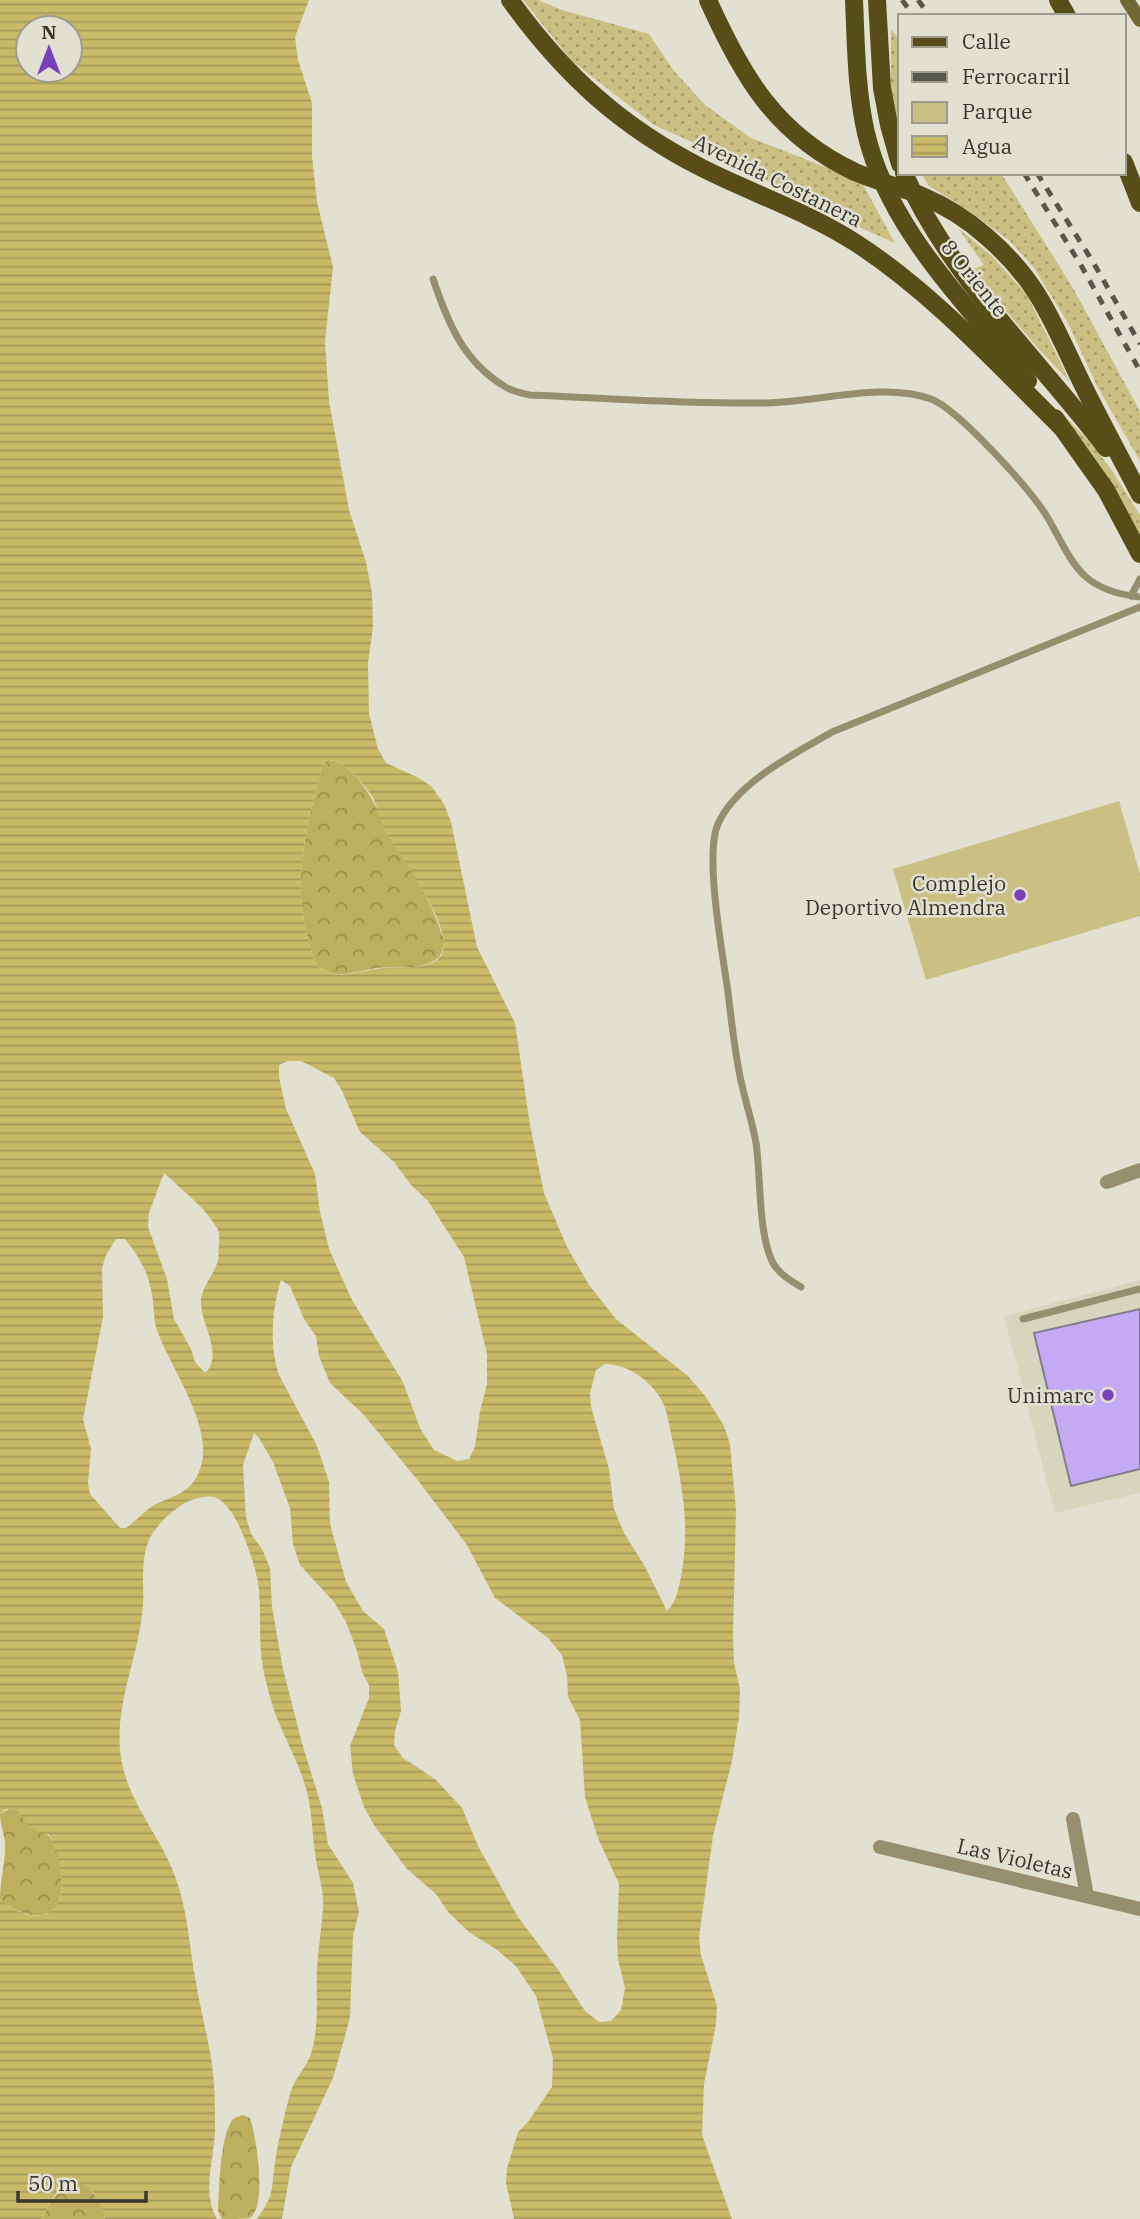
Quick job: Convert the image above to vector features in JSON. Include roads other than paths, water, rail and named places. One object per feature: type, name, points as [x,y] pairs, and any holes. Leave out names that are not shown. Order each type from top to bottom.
[{"type":"main road","name":"Avenida Costanera","points":[[510,0],[552,55],[592,95],[620,118],[648,138],[693,163],[812,217],[873,254],[935,304],[1061,426]]},
{"type":"main road","name":"Avenida Costanera","points":[[708,0],[744,74],[771,109],[804,141],[856,172],[923,197],[962,218],[1016,265],[1040,297],[1052,319],[1140,496]]},
{"type":"main road","name":"8 Oriente","points":[[854,0],[860,103],[871,152],[888,194],[918,244],[1061,426],[1106,490],[1140,554]]},
{"type":"main road","points":[[1127,0],[1140,20]]},
{"type":"main road","points":[[877,1],[885,106],[898,155]]},
{"type":"main road","points":[[1126,167],[1140,203]]},
{"type":"main road","name":"8 Oriente","points":[[905,175],[920,209],[956,263],[1089,426],[1140,496]]},
{"type":"street","points":[[1107,1182],[1140,1170]]},
{"type":"street","points":[[1073,1819],[1087,1896]]},
{"type":"street","name":"Las Violetas","points":[[880,1847],[1140,1909]]},
{"type":"lane","points":[[433,279],[448,323],[468,356],[505,387],[530,395],[765,403],[884,392],[930,398],[948,407],[1018,480],[1044,512],[1086,576],[1115,593],[1140,597]]},
{"type":"lane","points":[[1131,596],[1140,579]]},
{"type":"lane","points":[[801,1287],[783,1275],[773,1264],[766,1240],[756,1140],[738,1071],[717,912],[713,849],[716,827],[734,799],[753,783],[793,755],[832,733],[1140,607]]},
{"type":"lane","points":[[1023,1319],[1140,1289]]},
{"type":"water","points":[[0,0],[309,0],[295,37],[298,60],[312,103],[312,156],[317,202],[333,267],[325,341],[329,401],[349,510],[366,562],[372,593],[373,627],[368,663],[369,714],[378,749],[386,763],[432,787],[444,804],[451,822],[477,947],[515,1023],[530,1125],[544,1193],[567,1247],[589,1285],[616,1319],[688,1376],[706,1397],[724,1426],[730,1444],[736,1510],[733,1636],[734,1663],[740,1689],[739,1717],[732,1761],[713,1836],[699,1937],[701,1955],[717,2006],[716,2025],[704,2084],[702,2135],[732,2219],[514,2219],[506,2183],[507,2168],[518,2132],[552,2087],[553,2058],[536,1996],[516,1966],[496,1949],[470,1933],[449,1913],[436,1894],[407,1869],[364,1807],[353,1774],[350,1746],[369,1698],[369,1685],[362,1672],[346,1622],[334,1602],[300,1565],[293,1544],[290,1508],[273,1462],[254,1433],[243,1465],[246,1517],[251,1534],[262,1549],[270,1568],[272,1607],[283,1669],[322,1808],[328,1844],[353,1883],[359,1912],[353,1936],[350,2017],[333,2078],[291,2167],[282,2219],[257,2219],[271,2192],[290,2094],[309,2059],[315,2037],[323,1900],[307,1792],[275,1713],[264,1674],[256,1574],[243,1534],[222,1501],[205,1497],[187,1502],[170,1514],[151,1536],[144,1561],[141,1623],[124,1700],[120,1738],[124,1773],[169,1861],[186,1915],[213,2075],[215,2128],[209,2186],[212,2208],[217,2219],[105,2219],[96,2195],[84,2185],[76,2183],[57,2193],[42,2219],[0,2219],[0,1899],[26,1914],[41,1915],[54,1909],[59,1902],[62,1883],[59,1861],[49,1835],[31,1828],[16,1809],[6,1809],[0,1814]],"holes":[[[328,760],[341,764],[359,779],[374,800],[385,831],[425,894],[442,932],[444,947],[439,958],[433,962],[345,974],[330,973],[316,964],[307,937],[301,888],[305,841],[322,766]],[[288,1061],[301,1061],[334,1078],[360,1132],[394,1162],[411,1185],[428,1201],[464,1257],[487,1354],[487,1384],[475,1447],[469,1459],[457,1461],[434,1450],[420,1428],[403,1382],[352,1300],[329,1249],[315,1174],[286,1109],[279,1065]],[[164,1173],[199,1206],[218,1230],[218,1260],[201,1300],[213,1357],[205,1373],[195,1362],[191,1349],[174,1319],[167,1279],[148,1227],[149,1213]],[[116,1239],[125,1239],[140,1261],[147,1275],[157,1329],[190,1400],[202,1436],[200,1469],[188,1488],[152,1506],[126,1528],[120,1528],[90,1494],[88,1483],[91,1449],[83,1419],[103,1317],[102,1268]],[[281,1280],[290,1286],[304,1319],[316,1336],[319,1356],[330,1383],[363,1414],[420,1483],[467,1545],[495,1598],[548,1638],[562,1655],[568,1697],[580,1720],[585,1797],[598,1838],[619,1884],[618,1959],[625,1988],[621,2010],[611,2021],[599,2022],[585,2011],[518,1917],[479,1848],[462,1808],[435,1779],[403,1758],[394,1745],[401,1711],[398,1672],[384,1629],[363,1611],[346,1582],[330,1524],[329,1482],[317,1446],[279,1375],[276,1363],[273,1327]],[[605,1364],[621,1366],[642,1378],[659,1396],[668,1418],[680,1477],[685,1542],[681,1577],[675,1599],[667,1611],[624,1533],[614,1509],[609,1469],[591,1407],[590,1393],[596,1370]]]},
{"type":"railway","points":[[902,0],[912,14]]},
{"type":"railway","points":[[918,0],[928,14]]},
{"type":"railway","points":[[1025,175],[1082,267],[1140,371]]},
{"type":"railway","points":[[1038,175],[1140,344]]},
{"type":"place","name":"Complejo Deportivo Almendra","points":[[1020,895]]},
{"type":"place","name":"Unimarc","points":[[1108,1395]]}]
